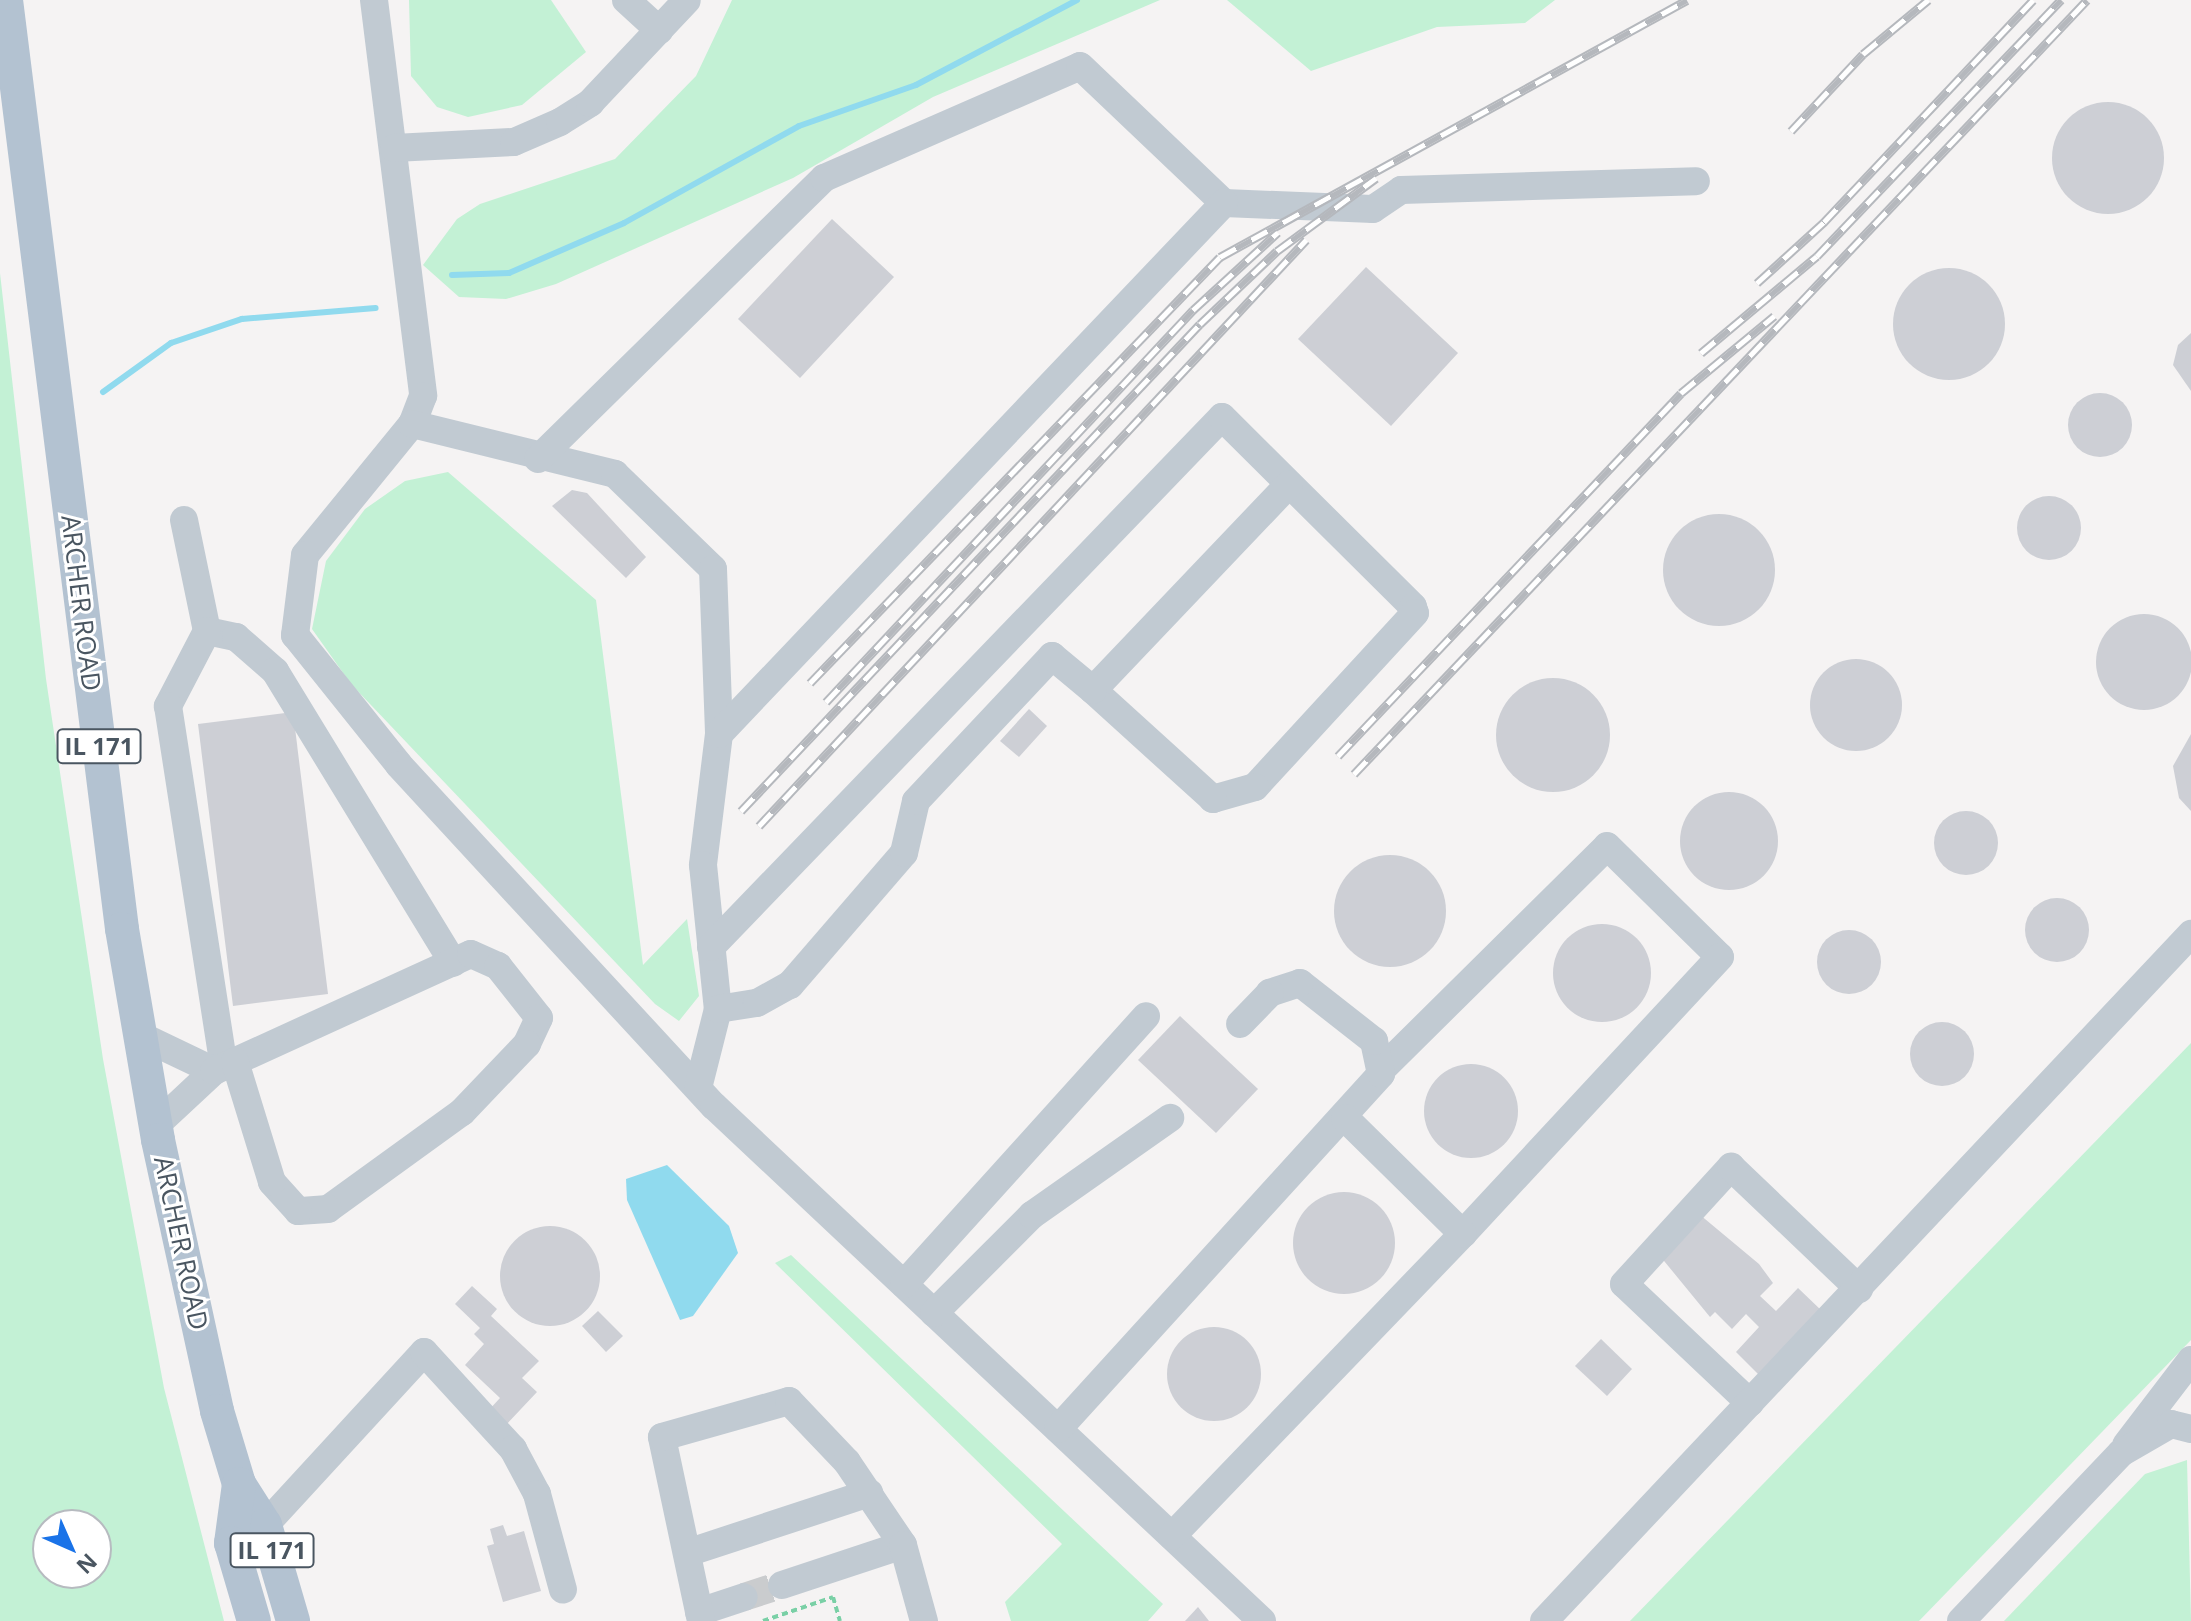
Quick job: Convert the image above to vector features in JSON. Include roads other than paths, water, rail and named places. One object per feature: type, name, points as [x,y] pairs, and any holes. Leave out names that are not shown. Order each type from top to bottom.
[{"type":"main road","name":"ARCHER ROAD","points":[[6,0],[141,1036],[156,1125],[239,1484],[265,1525],[293,1621]]},
{"type":"main road","name":"ARCHER ROAD","points":[[239,1484],[231,1543],[254,1621]]},
{"type":"street","points":[[374,0],[423,396],[412,424],[305,555],[295,635],[399,765],[698,1088],[1262,1621]]},
{"type":"street","points":[[626,0],[659,30]]},
{"type":"street","points":[[394,148],[514,142],[560,122],[590,103],[687,0]]},
{"type":"street","points":[[538,459],[824,178],[1080,66],[1224,203],[1373,209],[1401,190],[1696,181]]},
{"type":"street","points":[[719,734],[1224,203]]},
{"type":"street","points":[[711,947],[1222,417],[1415,613],[1255,787],[1213,799],[1052,656],[916,801],[904,853],[790,985],[757,1003],[718,1009]]},
{"type":"street","points":[[412,424],[538,459],[615,474],[713,569],[719,734],[703,865],[718,1009],[698,1088]]},
{"type":"street","points":[[1093,690],[1289,484]]},
{"type":"street","points":[[156,1125],[224,1067],[471,954],[498,966],[539,1018],[527,1044],[462,1112],[328,1209],[298,1211],[272,1182],[224,1067],[168,706],[207,631],[184,520]]},
{"type":"street","points":[[207,631],[236,637],[275,671],[453,963]]},
{"type":"street","points":[[1058,1429],[1345,1118],[1383,1068],[1607,846],[1720,957],[1463,1234],[1172,1536]]},
{"type":"street","points":[[1544,1621],[2191,934]]},
{"type":"street","points":[[1240,1024],[1270,993],[1300,983],[1374,1041],[1383,1068]]},
{"type":"street","points":[[904,1284],[1146,1016]]},
{"type":"street","points":[[141,1036],[224,1067]]},
{"type":"street","points":[[934,1313],[1032,1215],[1170,1118]]},
{"type":"street","points":[[1345,1118],[1463,1234]]},
{"type":"street","points":[[1750,1403],[1624,1284],[1731,1167],[1859,1289]]},
{"type":"street","points":[[265,1525],[424,1352],[513,1449],[537,1494],[563,1590]]},
{"type":"street","points":[[1961,1621],[2121,1453],[2191,1360]]},
{"type":"street","points":[[744,1597],[700,1616],[662,1437],[789,1401],[869,1493],[903,1545],[924,1621]]},
{"type":"street","points":[[2121,1453],[2171,1424],[2191,1429]]},
{"type":"street","points":[[687,1553],[869,1493]]},
{"type":"street","points":[[782,1585],[903,1545]]},
{"type":"water","points":[[667,1165],[729,1226],[738,1253],[693,1316],[680,1320],[627,1200],[626,1179]]},
{"type":"waterway","points":[[452,275],[509,273],[624,223],[799,126],[916,85],[1077,0]]},
{"type":"waterway","points":[[103,392],[171,343],[242,319],[376,308]]},
{"type":"tunnel","points":[[744,1597],[782,1585]]},
{"type":"railway","points":[[810,683],[1220,257],[1687,0]]},
{"type":"railway","points":[[1791,131],[1863,54],[1928,0]]},
{"type":"railway","points":[[1757,283],[1824,222],[2033,0]]},
{"type":"railway","points":[[1701,353],[1817,256],[2061,0]]},
{"type":"railway","points":[[1354,774],[2087,0]]},
{"type":"railway","points":[[741,811],[1200,324],[1277,251],[1376,178]]},
{"type":"railway","points":[[826,702],[1193,310],[1278,232]]},
{"type":"railway","points":[[759,826],[1306,240]]},
{"type":"railway","points":[[1338,756],[1681,393],[1774,316]]}]
